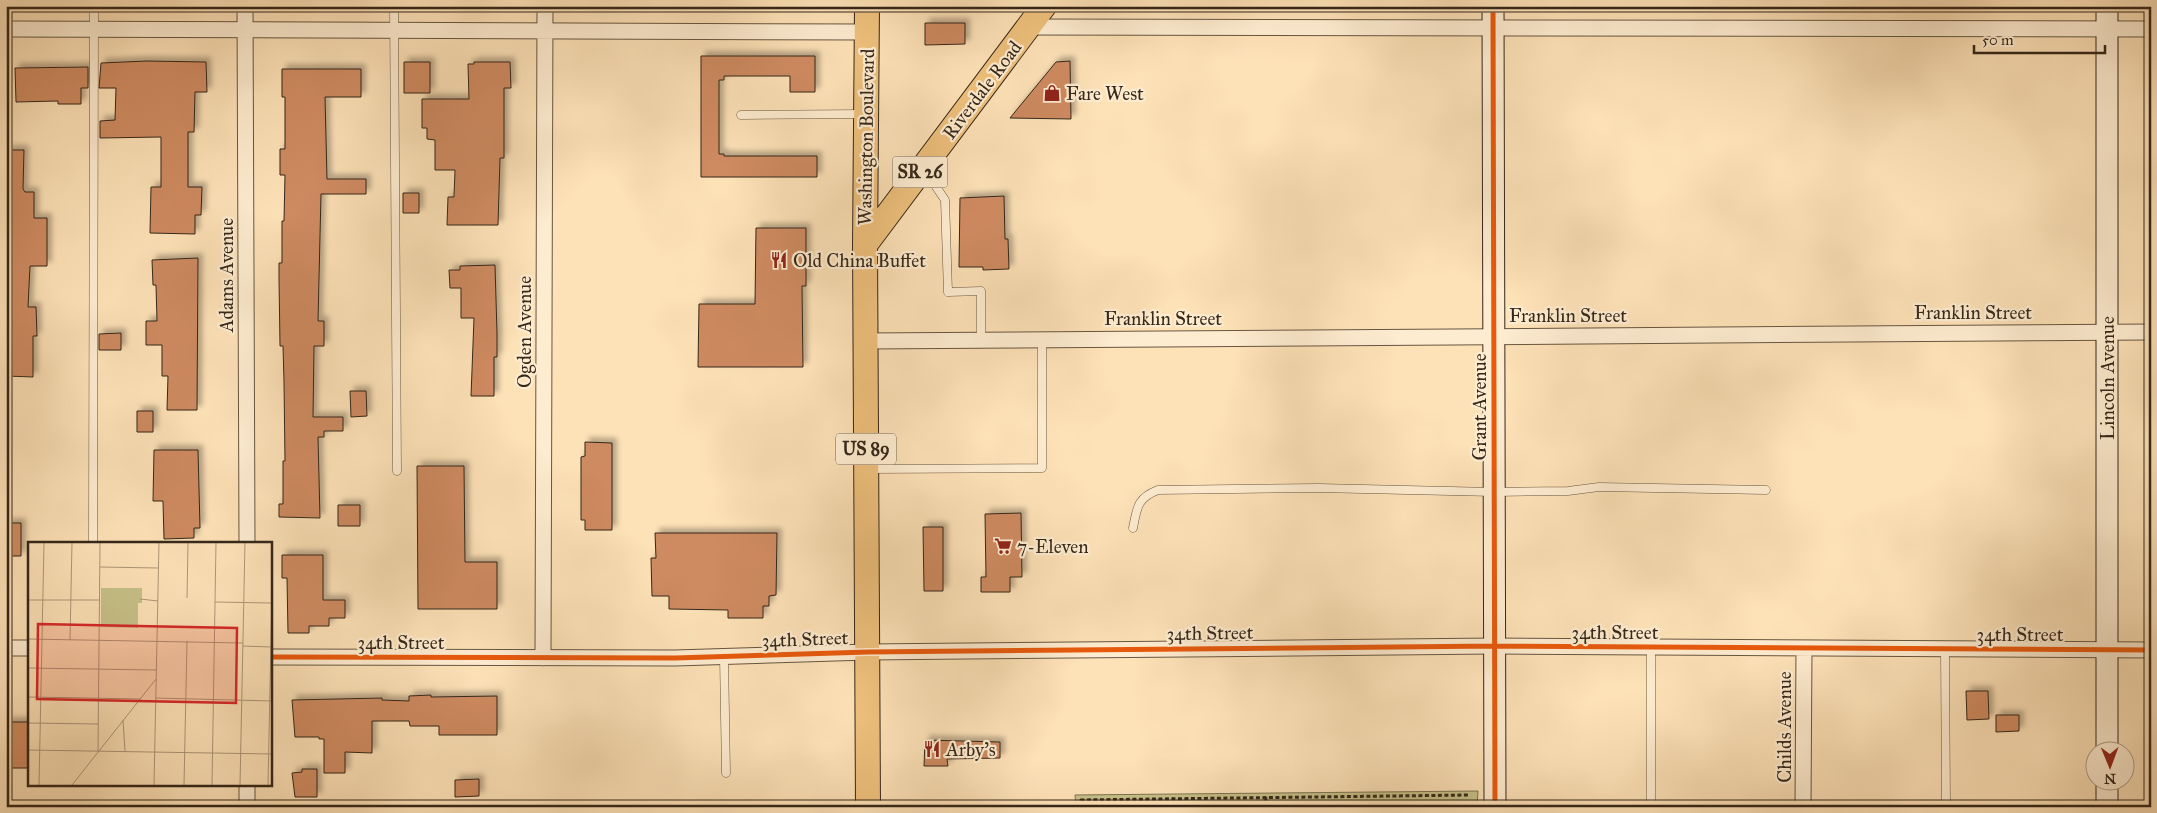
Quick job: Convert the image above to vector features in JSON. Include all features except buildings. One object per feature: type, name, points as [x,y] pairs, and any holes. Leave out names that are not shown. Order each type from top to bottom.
[{"type":"main road","name":"Washington Boulevard","points":[[867,6],[865,246],[868,807]]},
{"type":"main road","name":"Riverdale Road","points":[[865,246],[1044,6]]},
{"type":"street","name":"Adams Avenue","points":[[245,6],[247,542]]},
{"type":"street","name":"Ogden Avenue","points":[[543,658],[545,6]]},
{"type":"street","name":"Grant Avenue","points":[[1493,6],[1495,807]]},
{"type":"street","name":"Lincoln Avenue","points":[[2107,6],[2107,740]]},
{"type":"street","points":[[1028,27],[2151,29]]},
{"type":"street","points":[[6,29],[867,32]]},
{"type":"street","name":"Franklin Street","points":[[866,341],[2151,332]]},
{"type":"street","name":"34th Street","points":[[271,657],[724,657],[868,652],[1494,646],[2151,650]]},
{"type":"street","points":[[6,648],[28,648]]},
{"type":"street","name":"Childs Avenue","points":[[1803,807],[1804,648]]},
{"type":"street","points":[[247,786],[247,807]]},
{"type":"street","points":[[2107,790],[2107,807]]},
{"type":"lane","points":[[93,542],[94,6]]},
{"type":"lane","points":[[394,6],[397,472]]},
{"type":"lane","points":[[741,115],[866,114]]},
{"type":"lane","points":[[923,168],[946,200],[948,292],[981,292],[981,340]]},
{"type":"lane","points":[[866,469],[1042,468],[1042,339]]},
{"type":"lane","points":[[1133,528],[1138,504],[1148,494],[1158,490],[1319,488],[1494,492],[1568,491],[1599,487],[1766,490]]},
{"type":"lane","points":[[1651,647],[1651,807]]},
{"type":"lane","points":[[1945,648],[1946,807]]},
{"type":"lane","points":[[724,657],[726,773]]},
{"type":"path","points":[[1082,807],[1081,800],[1468,795]]},
{"type":"path","points":[[1266,797],[1266,807]]},
{"type":"shaded area","points":[[1478,791],[1477,807],[1076,807],[1075,795]]},
{"type":"cycle path","points":[[1493,6],[1495,807]]},
{"type":"cycle path","points":[[271,657],[675,658],[868,652],[1494,646],[2151,650]]},
{"type":"place","name":"Fare West","points":[[1052,93]]},
{"type":"place","name":"Old China Buffet","points":[[779,260]]},
{"type":"place","name":"7-Eleven","points":[[1003,546]]},
{"type":"place","name":"Arby's","points":[[932,749]]}]
